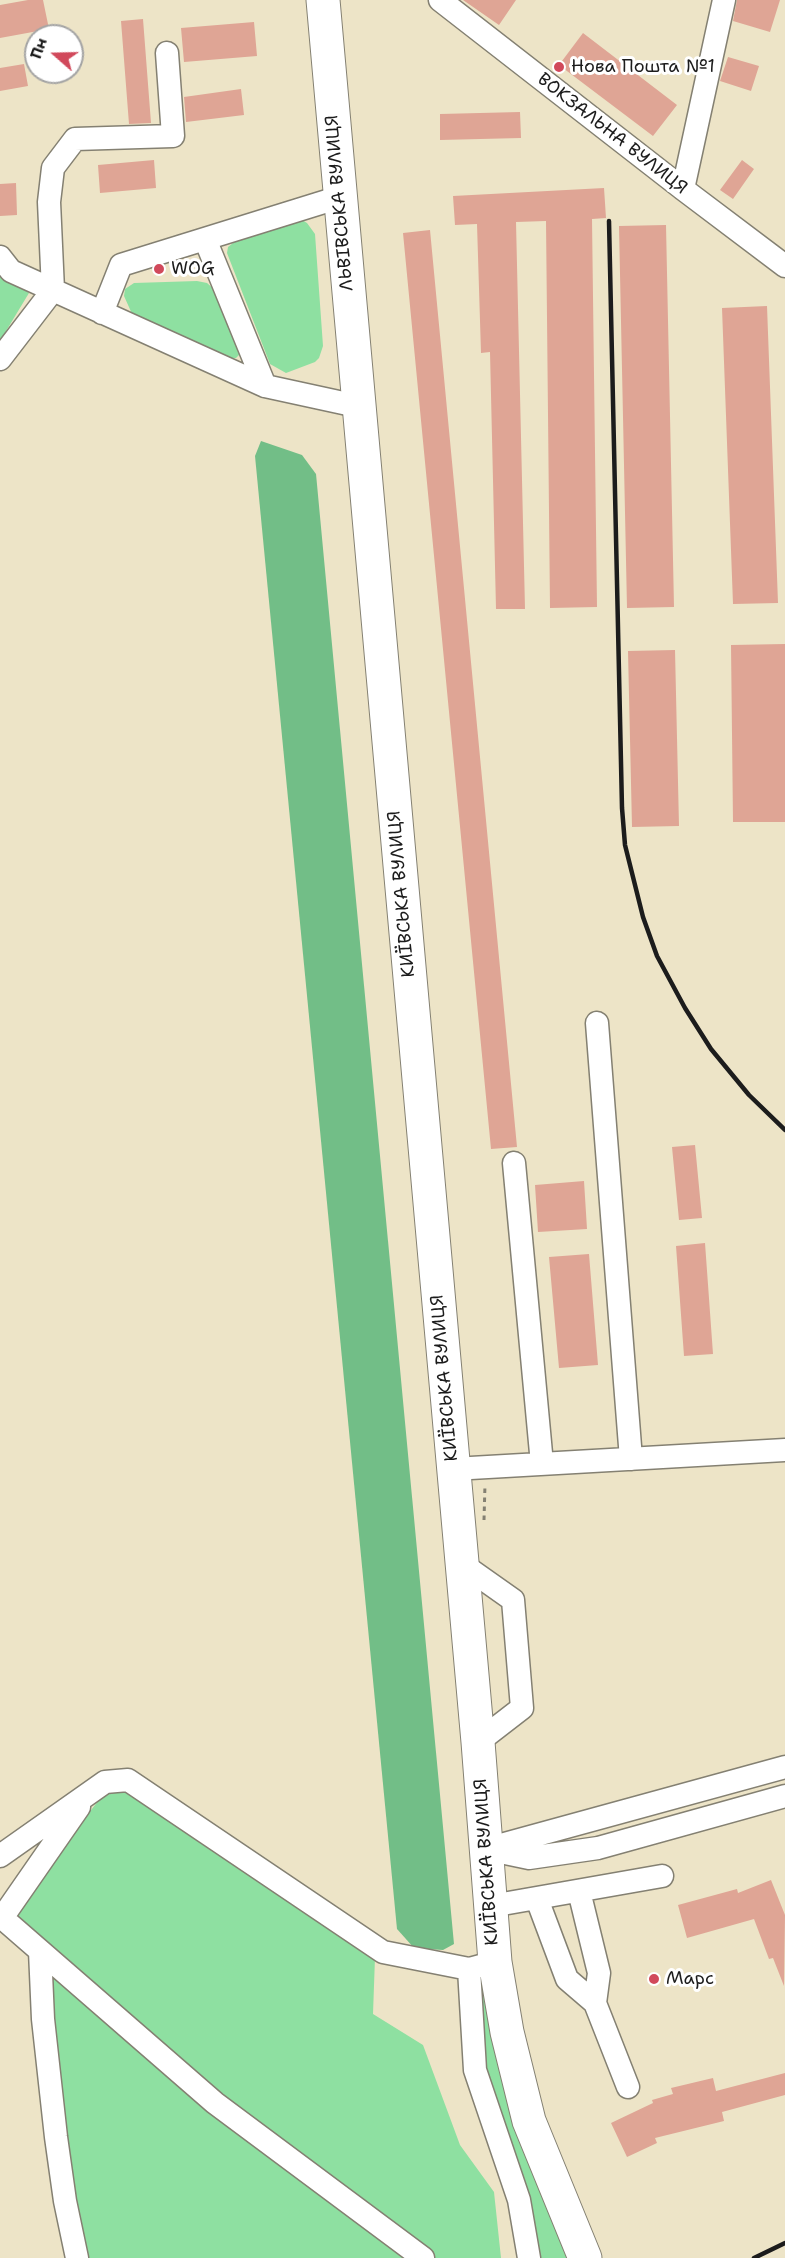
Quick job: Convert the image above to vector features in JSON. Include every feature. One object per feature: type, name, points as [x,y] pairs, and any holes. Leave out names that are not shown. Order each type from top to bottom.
[{"type":"highway","name":"ЛЬВІВСЬКА ВУЛИЦЯ","points":[[323,0],[357,406],[366,484]]},
{"type":"highway","name":"КИЇВСЬКА ВУЛИЦЯ","points":[[366,484],[469,1468],[462,1563],[491,1906],[482,1965],[507,2032],[530,2121],[585,2258]]},
{"type":"street","name":"ВОКЗАЛЬНА ВУЛИЦЯ","points":[[440,0],[682,189],[785,266]]},
{"type":"street","points":[[682,189],[724,0]]},
{"type":"street","points":[[0,359],[53,290],[49,202],[53,168],[75,139],[173,136],[167,53]]},
{"type":"street","points":[[102,313],[121,265],[340,197]]},
{"type":"street","points":[[205,239],[265,386]]},
{"type":"street","points":[[4,267],[265,386],[357,406]]},
{"type":"street","points":[[597,1023],[631,1459]]},
{"type":"street","points":[[514,1163],[542,1464]]},
{"type":"street","points":[[469,1468],[785,1450]]},
{"type":"street","points":[[462,1563],[513,1600],[522,1707],[478,1742]]},
{"type":"street","points":[[486,1849],[785,1767]]},
{"type":"street","points":[[0,1856],[105,1782],[128,1780],[383,1952],[482,1965],[475,2070],[519,2200],[529,2258]]},
{"type":"street","points":[[88,1794],[1,1917],[215,2103],[423,2258]]},
{"type":"street","points":[[486,1849],[529,1858],[598,1848],[785,1796]]},
{"type":"street","points":[[491,1906],[662,1876]]},
{"type":"street","points":[[579,1891],[599,1974],[595,2003]]},
{"type":"street","points":[[537,1899],[567,1979],[595,2003],[628,2087]]},
{"type":"street","points":[[40,1950],[43,2019],[56,2137],[65,2201],[77,2258]]},
{"type":"path","points":[[469,1468],[484,1526]]},
{"type":"green space","points":[[289,218],[307,223],[315,234],[323,346],[315,362],[286,373],[270,364],[227,253],[228,247],[233,243]]},
{"type":"green space","points":[[0,268],[29,293],[0,341]]},
{"type":"green space","points":[[197,281],[207,283],[215,290],[240,354],[236,358],[230,358],[133,316],[124,296],[125,289],[134,283]]},
{"type":"green space","points":[[261,441],[302,455],[316,474],[454,1944],[443,1950],[414,1948],[397,1929],[255,456]]},
{"type":"green space","points":[[120,1787],[375,1957],[373,2014],[423,2045],[460,2145],[494,2192],[501,2258],[73,2258],[35,1957],[0,1927],[102,1796]]},
{"type":"green space","points":[[479,1983],[486,1993],[572,2258],[536,2258],[481,2055]]},
{"type":"building","points":[[43,0],[48,24],[24,24],[24,34],[0,38],[0,5]]},
{"type":"building","points":[[463,0],[516,0],[499,25]]},
{"type":"building","points":[[737,0],[780,0],[770,32],[733,21]]},
{"type":"building","points":[[143,19],[151,123],[129,124],[121,21]]},
{"type":"building","points":[[254,22],[257,56],[184,62],[181,28]]},
{"type":"building","points":[[583,33],[677,105],[653,136],[559,65]]},
{"type":"building","points":[[728,57],[759,66],[751,91],[720,81]]},
{"type":"building","points":[[24,64],[24,84],[28,86],[0,91],[0,68]]},
{"type":"building","points":[[241,89],[244,115],[186,122],[184,97]]},
{"type":"building","points":[[520,112],[521,138],[440,140],[440,114]]},
{"type":"building","points":[[154,160],[156,188],[100,193],[98,165]]},
{"type":"building","points":[[742,160],[754,169],[733,199],[720,190]]},
{"type":"building","points":[[16,183],[17,215],[0,216],[0,184]]},
{"type":"building","points":[[604,188],[606,218],[592,219],[597,607],[550,608],[546,221],[516,222],[525,609],[496,609],[490,352],[481,353],[477,224],[455,225],[453,196]]},
{"type":"building","points":[[666,225],[674,607],[627,608],[619,226]]},
{"type":"building","points":[[430,230],[517,1147],[491,1149],[403,233]]},
{"type":"building","points":[[767,306],[778,603],[733,604],[722,308]]},
{"type":"building","points":[[785,644],[785,822],[733,822],[731,645]]},
{"type":"building","points":[[675,650],[679,826],[632,827],[628,651]]},
{"type":"building","points":[[695,1145],[702,1218],[679,1220],[672,1147]]},
{"type":"building","points":[[584,1181],[587,1229],[538,1232],[535,1185]]},
{"type":"building","points":[[705,1243],[713,1354],[684,1356],[676,1246]]},
{"type":"building","points":[[589,1254],[598,1365],[559,1368],[549,1257]]},
{"type":"building","points":[[771,1880],[785,1915],[784,1986],[773,1958],[769,1959],[754,1919],[687,1938],[678,1905],[737,1889],[738,1893]]},
{"type":"building","points":[[785,2073],[785,2095],[722,2112],[724,2121],[655,2138],[657,2143],[627,2157],[611,2123],[653,2103],[652,2100],[673,2094],[671,2088],[713,2078],[716,2091]]},
{"type":"railway","points":[[609,221],[622,808],[625,845],[643,917],[657,956],[685,1008],[711,1049],[749,1095],[785,1130]]},
{"type":"railway","points":[[754,2258],[785,2243]]},
{"type":"place","name":"Нова Пошта №1","points":[[559,67]]},
{"type":"place","name":"WOG","points":[[159,269]]},
{"type":"place","name":"Марс","points":[[654,1979]]}]
